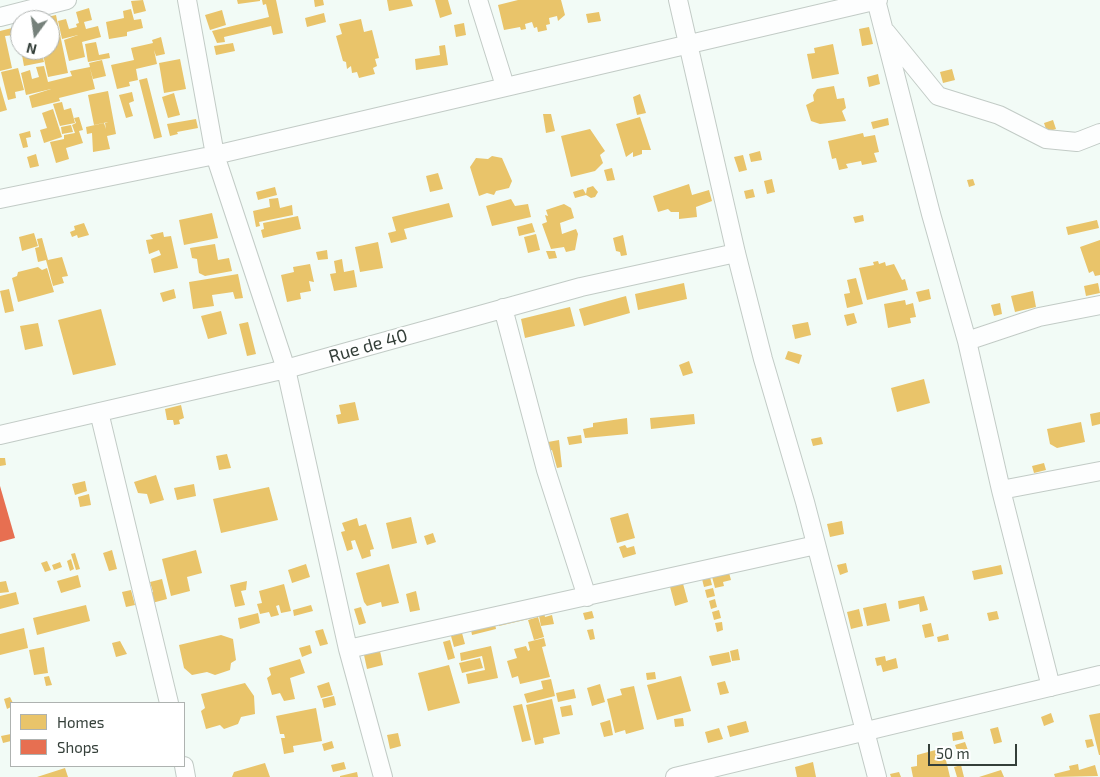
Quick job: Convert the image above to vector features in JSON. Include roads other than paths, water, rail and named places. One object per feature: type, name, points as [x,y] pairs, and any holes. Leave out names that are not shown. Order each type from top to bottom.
[{"type":"street","points":[[0,17],[67,0]]},
{"type":"street","points":[[187,0],[215,155],[286,369],[348,649],[383,777]]},
{"type":"street","points":[[478,0],[505,86]]},
{"type":"street","points":[[678,0],[736,253],[763,359],[816,545],[867,732],[877,777]]},
{"type":"street","points":[[0,199],[215,155],[877,0],[931,214],[967,341],[1001,490],[1051,687]]},
{"type":"street","points":[[883,28],[938,96],[999,116],[1046,139],[1077,142],[1100,132]]},
{"type":"street","name":"Rue de 40","points":[[0,435],[286,369],[581,287],[736,253]]},
{"type":"street","points":[[967,341],[1039,317],[1100,305]]},
{"type":"street","points":[[503,308],[546,470],[587,597]]},
{"type":"street","points":[[99,412],[169,702]]},
{"type":"street","points":[[1001,490],[1100,471]]},
{"type":"street","points":[[348,649],[816,545]]},
{"type":"street","points":[[675,777],[1100,675]]}]
